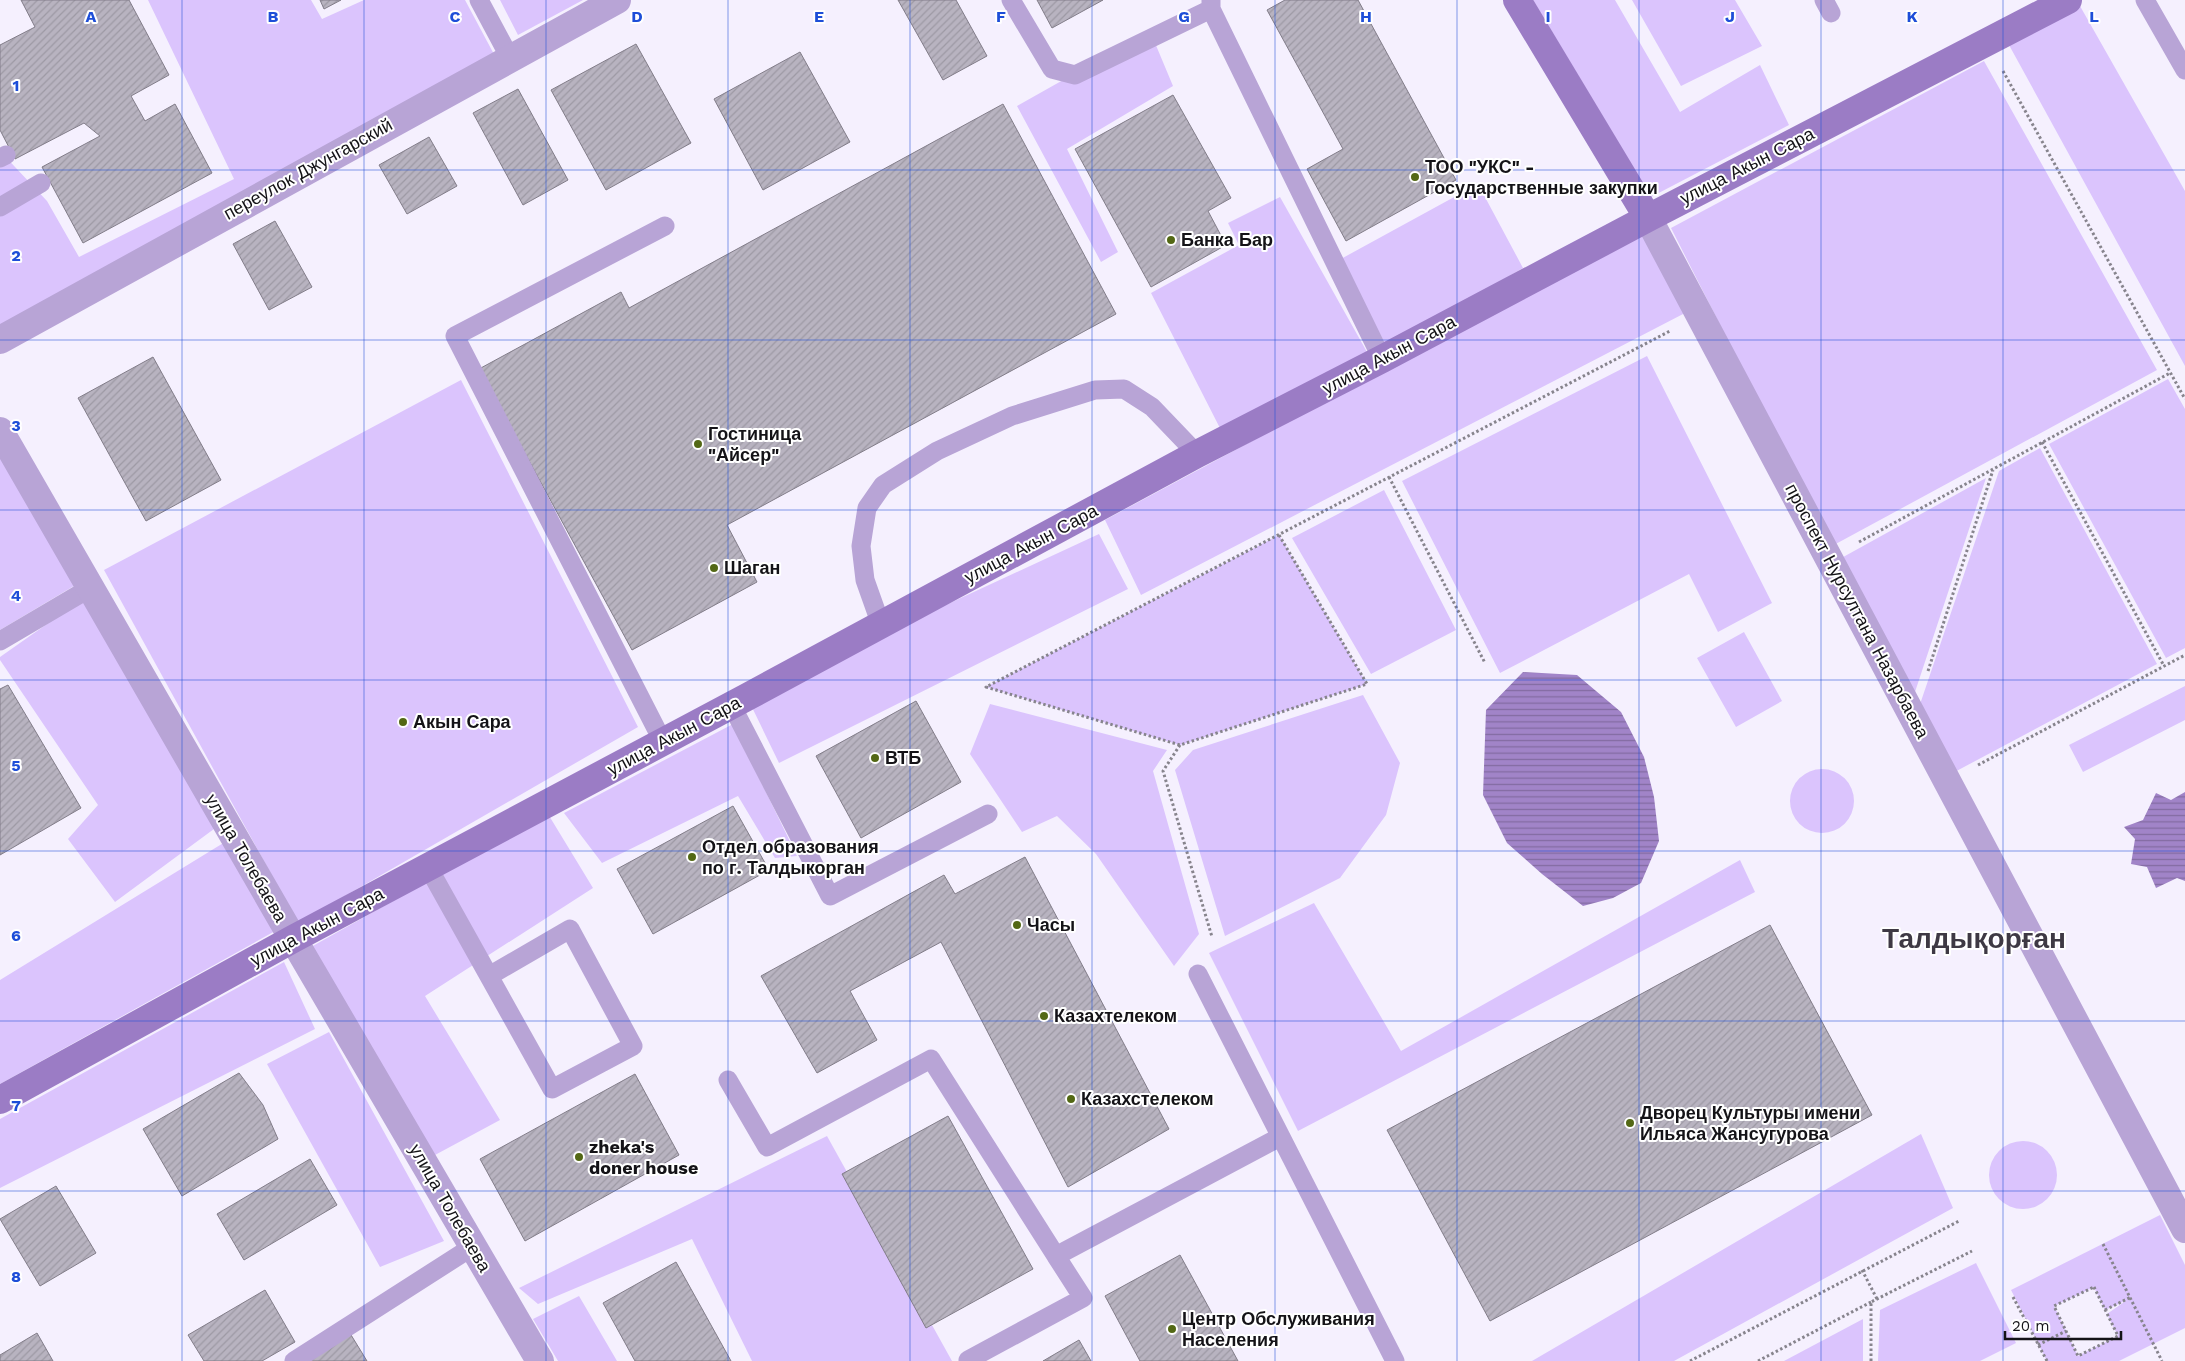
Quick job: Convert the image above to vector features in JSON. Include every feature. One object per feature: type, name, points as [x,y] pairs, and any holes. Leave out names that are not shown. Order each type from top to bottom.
[{"type":"main road","name":"проспект Нурсултана Назарбаева","points":[[1517,0],[1648,218]]},
{"type":"main road","name":"улица Акын Сара","points":[[0,1100],[293,939],[732,706],[1197,454],[2068,0]]},
{"type":"street","name":"переулок Джунгарский","points":[[0,340],[617,0]]},
{"type":"street","name":"проспект Нурсултана Назарбаева","points":[[1648,218],[2185,1229]]},
{"type":"street","name":"улица Толебаева","points":[[0,431],[293,939],[540,1361]]},
{"type":"lane","points":[[479,0],[510,58]]},
{"type":"lane","points":[[1011,0],[1052,69],[1075,76],[1211,5],[1382,359]]},
{"type":"lane","points":[[2144,0],[2185,70]]},
{"type":"lane","points":[[0,207],[41,183]]},
{"type":"lane","points":[[663,742],[455,336],[665,226]]},
{"type":"lane","points":[[881,625],[865,580],[861,546],[867,508],[883,486],[937,451],[1012,416],[1095,390],[1124,389],[1152,408],[1197,454]]},
{"type":"lane","points":[[0,641],[90,588]]},
{"type":"lane","points":[[732,706],[830,896],[988,814]]},
{"type":"lane","points":[[428,867],[552,1090],[633,1046],[570,929],[489,976]]},
{"type":"lane","points":[[1198,974],[1395,1361]]},
{"type":"lane","points":[[728,1080],[767,1146],[931,1059],[1083,1298],[968,1360]]},
{"type":"lane","points":[[1056,1256],[1280,1136]]},
{"type":"lane","points":[[294,1361],[472,1247]]},
{"type":"path","points":[[1987,42],[2185,399]]},
{"type":"path","points":[[1279,535],[1367,684],[1180,745],[986,687],[1700,316]]},
{"type":"path","points":[[1829,559],[2170,372]]},
{"type":"path","points":[[2042,442],[2164,666]]},
{"type":"path","points":[[1913,716],[1993,469]]},
{"type":"path","points":[[1389,477],[1486,663]]},
{"type":"path","points":[[1948,782],[2185,654]]},
{"type":"path","points":[[1180,745],[1163,771],[1212,936]]},
{"type":"path","points":[[1690,1361],[1959,1221]]},
{"type":"path","points":[[2103,1244],[2162,1361]]},
{"type":"path","points":[[1758,1361],[1972,1251]]},
{"type":"path","points":[[1862,1270],[1877,1299]]},
{"type":"path","points":[[2094,1287],[2105,1310],[2118,1336],[2078,1356],[2054,1306],[2094,1287]]},
{"type":"path","points":[[2013,1297],[2047,1361]]},
{"type":"path","points":[[2105,1310],[2131,1298]]},
{"type":"path","points":[[1871,1302],[1871,1361]]},
{"type":"path","points":[[2038,1345],[2066,1331]]},
{"type":"shaded area","points":[[148,0],[311,0],[322,19],[364,0],[465,0],[496,58],[0,333],[0,151],[47,201],[79,257],[234,179]]},
{"type":"shaded area","points":[[500,0],[583,0],[518,35]]},
{"type":"shaded area","points":[[1533,0],[1615,0],[1680,112],[1760,65],[1789,125],[1651,197]]},
{"type":"shaded area","points":[[1632,0],[1735,0],[1762,46],[1681,86]]},
{"type":"shaded area","points":[[2080,6],[2185,191],[2185,366],[2009,45]]},
{"type":"shaded area","points":[[1150,31],[1173,86],[1067,149],[1118,252],[1101,262],[1017,106]]},
{"type":"shaded area","points":[[1984,61],[2157,370],[1832,546],[1671,228]]},
{"type":"shaded area","points":[[1478,184],[1523,268],[1387,347],[1339,260]]},
{"type":"shaded area","points":[[1280,197],[1367,352],[1223,434],[1151,293],[1239,245],[1228,223]]},
{"type":"shaded area","points":[[1643,231],[1685,313],[1141,595],[1105,520]]},
{"type":"shaded area","points":[[1647,356],[1772,603],[1718,632],[1689,574],[1500,673],[1402,481]]},
{"type":"shaded area","points":[[2168,379],[2185,409],[2185,648],[2166,658],[2049,444]]},
{"type":"shaded area","points":[[461,380],[638,727],[298,923],[104,570]]},
{"type":"shaded area","points":[[2040,448],[2157,664],[1949,775],[1915,719],[1999,471]]},
{"type":"shaded area","points":[[0,452],[79,583],[0,630]]},
{"type":"shaded area","points":[[1986,478],[1911,704],[1836,561]]},
{"type":"shaded area","points":[[1384,490],[1456,630],[1371,674],[1292,538]]},
{"type":"shaded area","points":[[1099,534],[1128,589],[779,763],[747,697]]},
{"type":"shaded area","points":[[1279,535],[1367,684],[1180,745],[986,687]]},
{"type":"shaded area","points":[[84,598],[218,826],[115,902],[68,839],[98,805],[0,660],[0,657]]},
{"type":"shaded area","points":[[1744,632],[1782,701],[1736,727],[1697,658]]},
{"type":"shaded area","points":[[1523,672],[1577,675],[1621,712],[1644,757],[1654,797],[1659,841],[1641,883],[1613,898],[1583,906],[1542,874],[1507,843],[1483,795],[1486,710]]},
{"type":"shaded area","points":[[2185,686],[2185,720],[2083,772],[2069,745]]},
{"type":"shaded area","points":[[1363,695],[1400,763],[1386,815],[1340,878],[1225,936],[1175,770],[1193,750]]},
{"type":"shaded area","points":[[990,704],[1167,750],[1153,771],[1199,934],[1174,966],[1096,854],[1057,816],[1022,832],[970,754]]},
{"type":"shaded area","points":[[733,724],[797,856],[775,858],[738,796],[602,863],[564,813]]},
{"type":"shaded area","points":[[1816,769],[1828,769],[1845,778],[1852,789],[1854,801],[1852,813],[1845,824],[1828,833],[1816,833],[1804,828],[1795,819],[1790,807],[1790,795],[1795,783],[1804,774]]},
{"type":"shaded area","points":[[2185,792],[2185,881],[2177,878],[2156,888],[2147,867],[2131,864],[2135,839],[2124,827],[2143,820],[2156,793],[2171,800]]},
{"type":"shaded area","points":[[548,814],[593,888],[425,996],[500,1120],[435,1155],[311,947]]},
{"type":"shaded area","points":[[225,842],[277,930],[0,1084],[0,980]]},
{"type":"shaded area","points":[[1740,860],[1755,892],[1298,1131],[1209,953],[1314,903],[1401,1051]]},
{"type":"shaded area","points":[[284,962],[315,1029],[0,1188],[0,1119]]},
{"type":"shaded area","points":[[329,1032],[444,1241],[380,1267],[267,1064]]},
{"type":"shaded area","points":[[1921,1134],[1953,1208],[1674,1361],[1532,1361]]},
{"type":"shaded area","points":[[827,1136],[952,1361],[752,1361],[692,1239],[538,1304],[519,1288]]},
{"type":"shaded area","points":[[2016,1141],[2030,1141],[2042,1146],[2052,1156],[2057,1168],[2057,1182],[2052,1194],[2042,1204],[2030,1209],[2016,1209],[2004,1204],[1994,1194],[1989,1182],[1989,1168],[1994,1156],[2004,1146]]},
{"type":"shaded area","points":[[2160,1215],[2185,1265],[2185,1328],[2119,1361],[2047,1361],[2011,1290]],"holes":[[[2094,1287],[2105,1310],[2127,1300],[2107,1314],[2118,1336],[2078,1356],[2054,1306]]]},
{"type":"shaded area","points":[[1976,1263],[2016,1343],[1980,1361],[1878,1361],[1880,1310]]},
{"type":"shaded area","points":[[579,1296],[617,1361],[558,1361],[533,1319]]},
{"type":"shaded area","points":[[1863,1319],[1863,1361],[1784,1361]]},
{"type":"building","points":[[21,0],[129,0],[169,75],[131,96],[145,121],[175,104],[212,173],[83,243],[42,167],[100,136],[84,123],[15,159],[0,130],[0,45],[35,27]]},
{"type":"building","points":[[320,0],[341,0],[324,9]]},
{"type":"building","points":[[898,0],[956,0],[987,56],[943,80]]},
{"type":"building","points":[[1037,0],[1103,0],[1052,28]]},
{"type":"building","points":[[1285,0],[1358,0],[1456,180],[1346,241],[1307,169],[1343,149],[1267,10]]},
{"type":"building","points":[[636,44],[691,143],[606,190],[551,90]]},
{"type":"building","points":[[800,52],[850,142],[763,190],[714,99]]},
{"type":"building","points":[[518,89],[568,180],[523,205],[473,113]]},
{"type":"building","points":[[1173,95],[1231,198],[1208,211],[1226,245],[1151,287],[1075,149]]},
{"type":"building","name":"Гостиница \"Айсер\"","points":[[1003,104],[1116,314],[727,525],[757,582],[632,650],[479,369],[621,292],[629,308]]},
{"type":"building","points":[[429,137],[457,186],[407,214],[379,165]]},
{"type":"building","points":[[275,221],[312,287],[269,310],[233,244]]},
{"type":"building","points":[[153,357],[221,480],[146,521],[78,398]]},
{"type":"building","points":[[8,685],[81,808],[0,855],[0,689]]},
{"type":"building","points":[[916,701],[961,782],[861,838],[816,756]]},
{"type":"building","points":[[733,806],[769,870],[653,934],[617,869]]},
{"type":"building","name":"Казахтелеком","points":[[1025,857],[1169,1129],[1068,1187],[941,942],[850,991],[877,1040],[817,1073],[761,976],[944,875],[955,894]]},
{"type":"building","name":"Дворец Культуры имени Ильяса Жансугурова","points":[[1770,925],[1872,1115],[1490,1321],[1387,1130]]},
{"type":"building","points":[[239,1073],[263,1105],[278,1139],[182,1196],[143,1129]]},
{"type":"building","name":"zheka's doner house","points":[[635,1074],[679,1155],[525,1241],[480,1159]]},
{"type":"building","points":[[948,1116],[1033,1269],[926,1328],[842,1174]]},
{"type":"building","points":[[310,1159],[337,1205],[244,1260],[217,1214]]},
{"type":"building","points":[[56,1186],[96,1253],[40,1286],[0,1219]]},
{"type":"building","name":"Центр Обслуживания Населения","points":[[1180,1255],[1238,1361],[1140,1361],[1105,1296]]},
{"type":"building","points":[[676,1262],[731,1361],[635,1361],[603,1303]]},
{"type":"building","points":[[265,1290],[295,1342],[262,1361],[204,1361],[188,1335]]},
{"type":"building","points":[[348,1330],[367,1361],[296,1361]]},
{"type":"building","points":[[37,1333],[53,1361],[0,1361],[0,1355]]},
{"type":"building","points":[[1079,1340],[1091,1361],[1043,1361]]},
{"type":"place","name":"ТОО \"УКС\" - Государственные закупки","points":[[1415,177]]},
{"type":"place","name":"Банка Бар","points":[[1171,240]]},
{"type":"place","name":"Гостиница \"Айсер\"","points":[[698,444]]},
{"type":"place","name":"Шаган","points":[[714,568]]},
{"type":"place","name":"Акын Сара","points":[[403,722]]},
{"type":"place","name":"ВТБ","points":[[875,758]]},
{"type":"place","name":"Отдел образования по г. Талдыкорган","points":[[692,857]]},
{"type":"place","name":"Часы","points":[[1017,925]]},
{"type":"place","name":"Казахтелеком","points":[[1044,1016]]},
{"type":"place","name":"Казахстелеком","points":[[1071,1099]]},
{"type":"place","name":"Дворец Культуры имени Ильяса Жансугурова","points":[[1630,1123]]},
{"type":"place","name":"zheka's doner house","points":[[579,1157]]},
{"type":"place","name":"Центр Обслуживания Населения","points":[[1172,1329]]},
{"type":"district","name":"Талдықорған","points":[[1974,938]]}]
